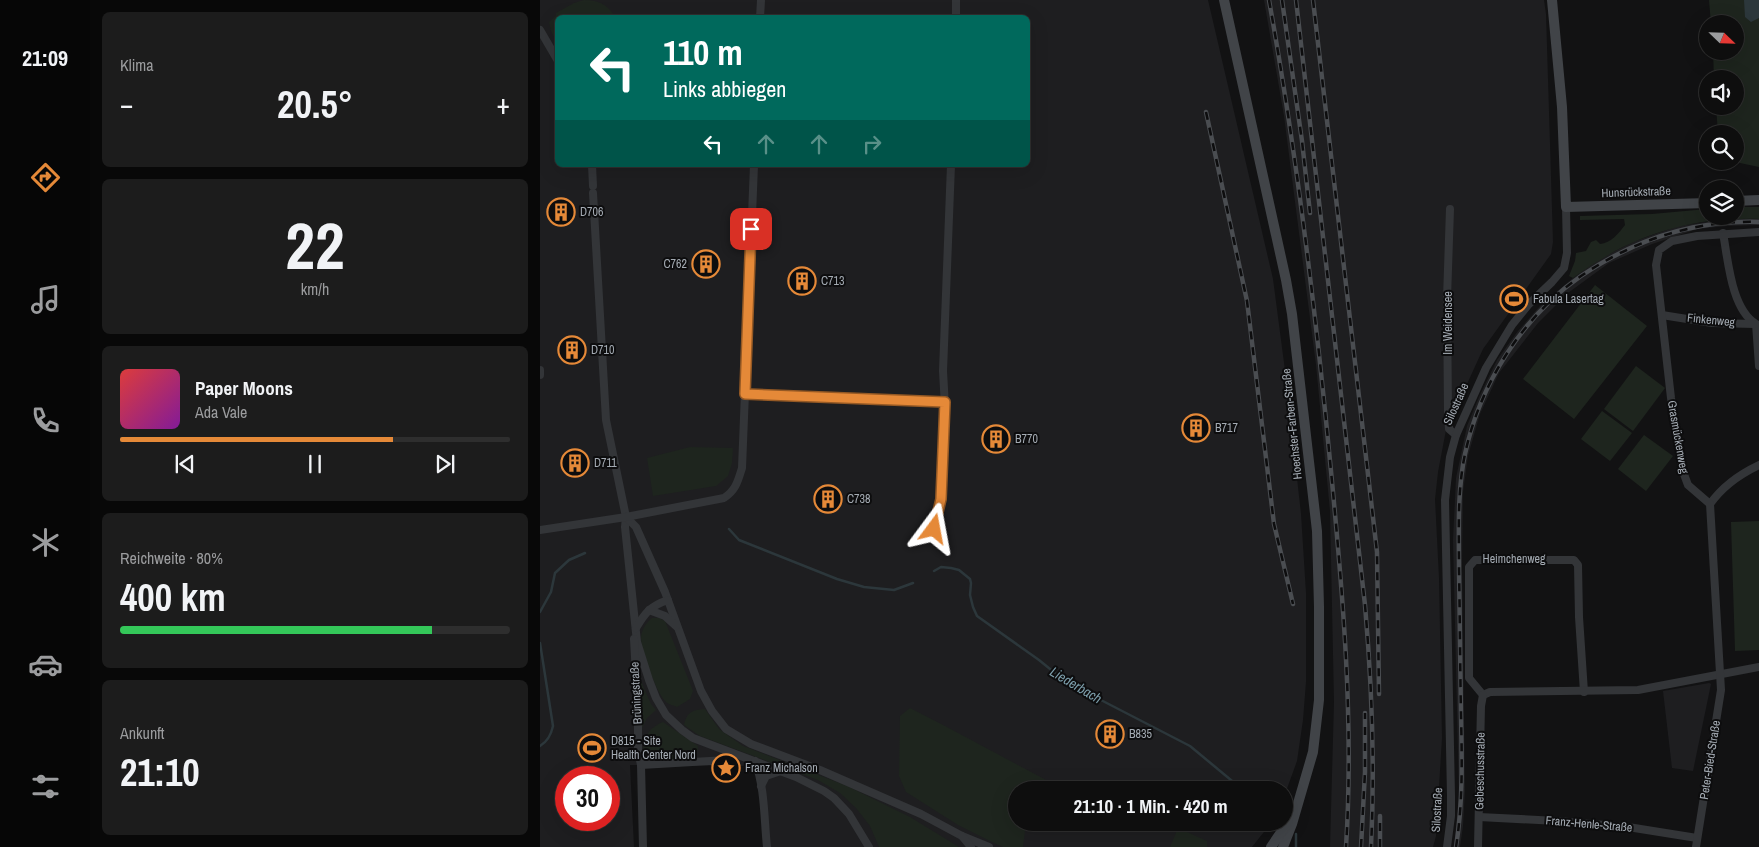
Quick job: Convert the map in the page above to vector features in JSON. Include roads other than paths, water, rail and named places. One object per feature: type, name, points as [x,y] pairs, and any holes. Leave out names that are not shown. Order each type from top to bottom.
[{"type":"main road","name":"Hoechster-Farben-Straße","points":[[1224,0],[1292,314],[1317,531],[1319,607],[1316,730],[1313,752],[1292,824],[1283,847]]},
{"type":"main road","name":"Silostraße","points":[[1552,0],[1562,107],[1566,207]]},
{"type":"main road","points":[[1744,201],[1759,200]]},
{"type":"main road","name":"Hunsrückstraße","points":[[1566,207],[1699,202]]},
{"type":"main road","points":[[1271,847],[1295,810]]},
{"type":"street","points":[[760,15],[761,0]]},
{"type":"street","points":[[956,0],[956,15]]},
{"type":"street","points":[[540,30],[555,56]]},
{"type":"street","points":[[592,167],[606,420],[626,517],[625,527],[638,642],[656,698],[666,716],[693,738],[755,760],[812,784],[834,798],[858,826],[869,847]]},
{"type":"street","points":[[540,530],[626,517],[724,498],[734,490],[742,468],[754,167]]},
{"type":"street","points":[[934,529],[941,499],[951,167]]},
{"type":"street","name":"Silostraße","points":[[1447,847],[1451,816],[1451,796],[1445,500],[1447,478],[1456,435],[1497,347],[1529,304],[1564,268],[1567,253],[1566,207]]},
{"type":"street","name":"Im Weidensee","points":[[1450,209],[1447,299],[1448,412],[1449,429],[1456,435]]},
{"type":"street","points":[[1759,232],[1723,233],[1739,303],[1747,317],[1758,323],[1759,366]]},
{"type":"street","name":"Grasmückenweg","points":[[1710,504],[1688,484],[1682,469],[1671,398],[1656,265],[1659,250],[1672,241],[1723,233]]},
{"type":"street","name":"Finkenweg","points":[[1662,315],[1712,323],[1758,323]]},
{"type":"street","points":[[540,370],[540,375]]},
{"type":"street","points":[[745,394],[945,402]]},
{"type":"street","points":[[1719,674],[1710,504],[1718,493],[1747,470],[1759,465]]},
{"type":"street","points":[[626,517],[636,527],[668,600],[701,692],[712,711],[726,729],[751,744],[820,770],[921,814],[962,836],[989,847]]},
{"type":"street","name":"Heimchenweg","points":[[1483,695],[1469,678],[1469,567],[1475,560],[1574,560],[1578,565],[1584,692]]},
{"type":"street","points":[[636,628],[644,614],[656,604],[668,600]]},
{"type":"street","points":[[649,610],[665,616],[678,627]]},
{"type":"street","name":"Brüningstraße","points":[[636,628],[634,640],[638,751],[641,764],[643,847]]},
{"type":"street","points":[[1483,695],[1490,692],[1638,690],[1759,667]]},
{"type":"street","name":"Peter-Bied-Straße","points":[[1696,847],[1721,690],[1719,674]]},
{"type":"street","name":"Gebeschusstraße","points":[[1478,847],[1481,706],[1483,695]]},
{"type":"street","points":[[641,764],[727,760]]},
{"type":"street","points":[[755,760],[761,786],[767,847]]},
{"type":"street","points":[[761,786],[766,776],[781,771]]},
{"type":"street","name":"Franz-Henle-Straße","points":[[1479,817],[1628,827],[1697,838]]},
{"type":"street","points":[[1276,847],[1282,832]]},
{"type":"street","points":[[962,836],[971,847]]},
{"type":"waterway","name":"Liederbach","points":[[729,529],[739,540],[837,579],[864,587],[894,590],[913,583]]},
{"type":"waterway","name":"Liederbach","points":[[540,612],[551,592],[555,573],[569,560],[585,553]]},
{"type":"waterway","name":"Liederbach","points":[[934,571],[941,567],[959,570],[970,579],[970,595],[977,616],[1039,660],[1066,682],[1190,746],[1232,781]]},
{"type":"waterway","name":"Liederbach","points":[[540,643],[553,726],[549,738],[540,746]]},
{"type":"waterway","name":"Liederbach","points":[[1296,834],[1296,847]]},
{"type":"railway","points":[[1269,0],[1305,235],[1335,518],[1348,706],[1349,753],[1346,847]]},
{"type":"railway","points":[[1282,0],[1310,213]]},
{"type":"railway","points":[[1296,0],[1365,605],[1372,726],[1371,847]]},
{"type":"railway","points":[[1313,0],[1377,552],[1379,694]]},
{"type":"railway","points":[[1206,112],[1247,301],[1274,524],[1293,604]]},
{"type":"railway","points":[[1456,847],[1462,781],[1459,512],[1462,468],[1481,402],[1506,354],[1540,311],[1581,276],[1601,263],[1644,243],[1689,229],[1735,222],[1759,222]]},
{"type":"railway","points":[[1361,847],[1365,772],[1365,713]]},
{"type":"railway","points":[[1380,816],[1380,847]]},
{"type":"place","name":"D706","points":[[561,212]]},
{"type":"place","name":"C762","points":[[706,264]]},
{"type":"place","name":"C713","points":[[802,281]]},
{"type":"place","name":"Fabula Lasertag","points":[[1514,299]]},
{"type":"place","name":"D710","points":[[572,350]]},
{"type":"place","name":"B717","points":[[1196,428]]},
{"type":"place","name":"B770","points":[[996,439]]},
{"type":"place","name":"D711","points":[[575,463]]},
{"type":"place","name":"C738","points":[[828,499]]},
{"type":"place","name":"B835","points":[[1110,734]]},
{"type":"place","name":"D815 - Site Health Center Nord","points":[[592,748]]},
{"type":"place","name":"Franz Michalson","points":[[726,768]]}]
